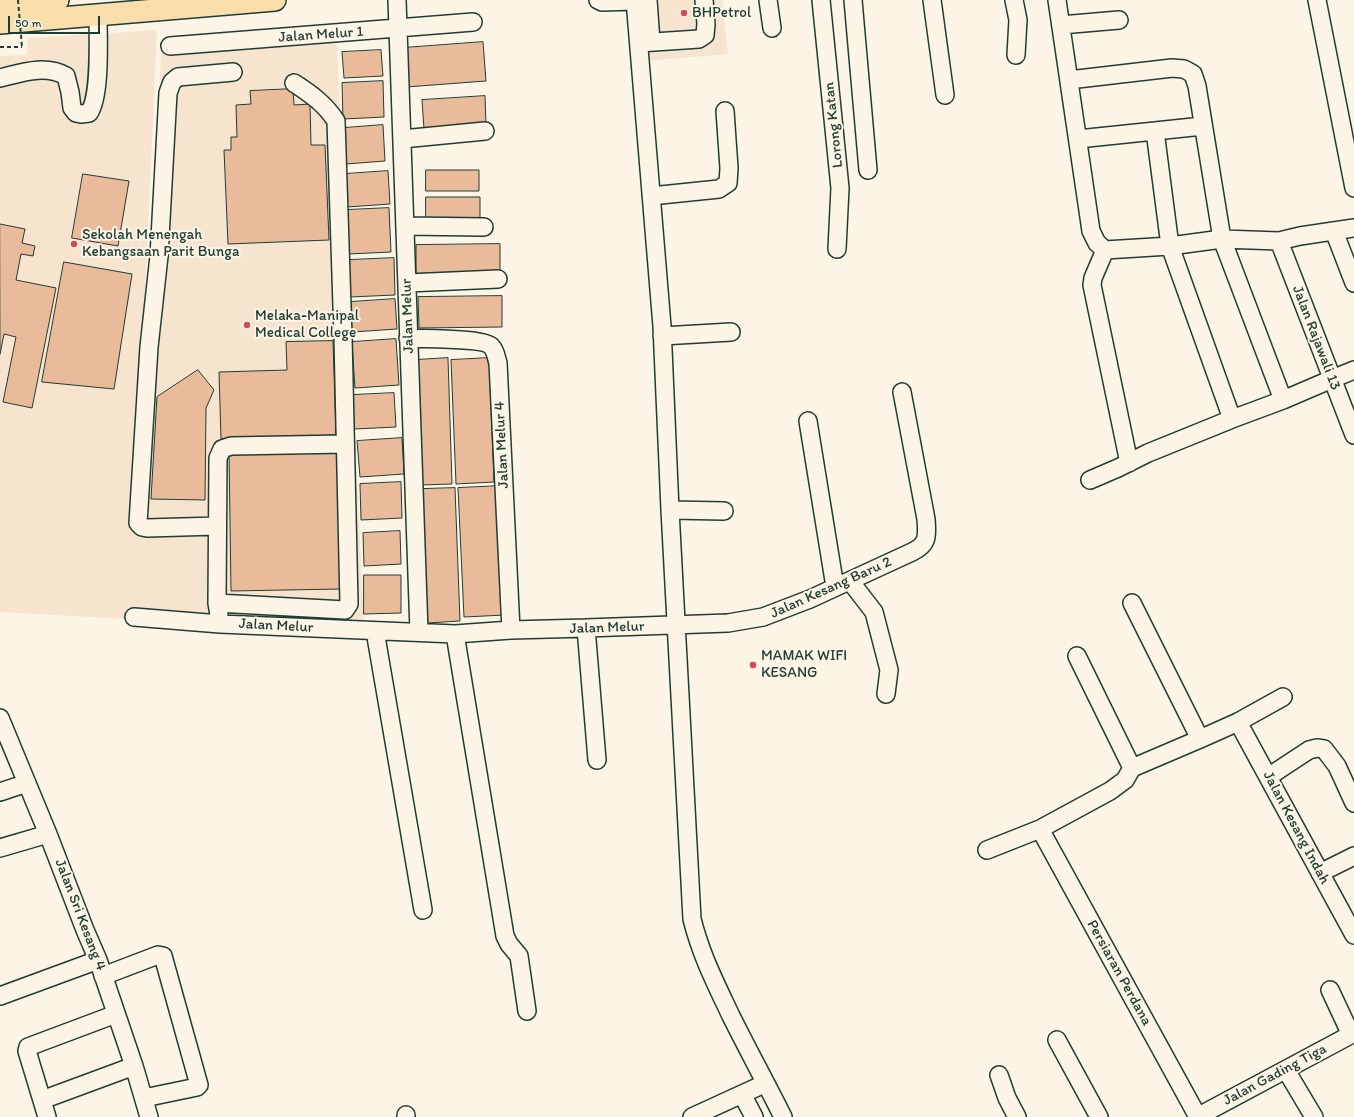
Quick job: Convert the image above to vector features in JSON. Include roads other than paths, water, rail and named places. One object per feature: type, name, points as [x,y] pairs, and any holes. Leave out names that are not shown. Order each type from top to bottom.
[{"type":"main road","points":[[0,4],[58,0]]},
{"type":"main road","points":[[0,23],[275,0]]},
{"type":"street","name":"Jalan Melur","points":[[397,0],[419,632]]},
{"type":"street","points":[[598,0],[602,2],[640,0],[645,43],[651,196],[662,336],[692,919],[698,942],[706,963],[764,1084],[783,1117]]},
{"type":"street","points":[[645,43],[699,39],[705,35],[706,24],[704,0]]},
{"type":"street","points":[[768,0],[772,28]]},
{"type":"street","name":"Lorong Katan","points":[[821,0],[840,188],[837,249]]},
{"type":"street","points":[[854,0],[868,170]]},
{"type":"street","points":[[932,0],[945,95]]},
{"type":"street","points":[[1014,0],[1018,20],[1016,55]]},
{"type":"street","points":[[1057,0],[1091,231],[1098,243],[1105,250],[1170,246],[1222,239],[1279,241],[1300,236],[1354,228]]},
{"type":"street","points":[[1317,0],[1354,188]]},
{"type":"street","points":[[0,78],[27,72],[49,70],[58,72],[66,76],[72,108],[76,113],[89,113],[93,108],[97,93],[98,15]]},
{"type":"street","points":[[1061,25],[1119,20]]},
{"type":"street","name":"Jalan Melur 1","points":[[170,46],[473,22]]},
{"type":"street","points":[[1069,80],[1172,68],[1184,69],[1193,74],[1197,86],[1222,239],[1283,400]]},
{"type":"street","points":[[217,526],[147,528],[138,523],[149,347],[159,256],[168,93],[172,82],[178,77],[233,72]]},
{"type":"street","points":[[217,603],[345,610],[349,604],[336,121],[328,108],[314,96],[294,83]]},
{"type":"street","points":[[651,196],[719,189],[728,183],[729,168],[725,111]]},
{"type":"street","points":[[1078,139],[1203,126]]},
{"type":"street","points":[[402,139],[485,131]]},
{"type":"street","points":[[1155,131],[1170,246],[1232,419]]},
{"type":"street","points":[[405,226],[484,227]]},
{"type":"street","points":[[1334,231],[1354,282]]},
{"type":"street","name":"Jalan Rajawali 13","points":[[1279,241],[1354,434]]},
{"type":"street","points":[[1105,250],[1093,278],[1092,286],[1129,463]]},
{"type":"street","points":[[407,283],[498,279]]},
{"type":"street","points":[[662,336],[731,332]]},
{"type":"street","name":"Jalan Melur 4","points":[[408,338],[479,341],[490,345],[494,351],[498,363],[511,630]]},
{"type":"street","points":[[1090,480],[1148,453],[1283,400],[1354,370]]},
{"type":"street","name":"Jalan Kesang Baru 2","points":[[676,626],[728,623],[763,617],[810,599],[920,548],[927,538],[926,519],[902,392]]},
{"type":"street","points":[[808,421],[843,584],[874,612],[889,670],[886,694]]},
{"type":"street","points":[[220,624],[217,603],[217,526],[218,458],[222,449],[231,446],[345,444]]},
{"type":"street","points":[[670,510],[724,511]]},
{"type":"street","points":[[1132,603],[1200,739]]},
{"type":"street","name":"Jalan Melur","points":[[134,617],[220,624],[455,634],[511,630],[676,626]]},
{"type":"street","points":[[586,628],[597,760]]},
{"type":"street","points":[[375,631],[423,910]]},
{"type":"street","points":[[455,634],[505,936],[509,944],[519,956],[527,1011]]},
{"type":"street","points":[[1078,656],[1132,768]]},
{"type":"street","points":[[987,850],[1040,829],[1110,791],[1125,780],[1132,768],[1238,722],[1283,697]]},
{"type":"street","name":"Jalan Sri Kesang 4","points":[[1,721],[101,968],[134,1066],[149,1117]]},
{"type":"street","name":"Jalan Kesang Indah","points":[[1238,722],[1354,935]]},
{"type":"street","points":[[1268,777],[1309,750],[1317,748],[1324,749],[1337,766],[1354,803]]},
{"type":"street","points":[[0,792],[27,783]]},
{"type":"street","name":"Persiaran Perdana","points":[[1040,829],[1197,1117]]},
{"type":"street","points":[[0,848],[48,834]]},
{"type":"street","points":[[1320,873],[1354,856]]},
{"type":"street","points":[[0,996],[101,968],[158,955],[163,956],[200,1085],[197,1087],[144,1098]]},
{"type":"street","points":[[1330,990],[1352,1034]]},
{"type":"street","points":[[47,1117],[27,1051],[28,1047],[116,1014]]},
{"type":"street","name":"Jalan Gading Tiga","points":[[1197,1117],[1352,1034]]},
{"type":"street","points":[[1057,1040],[1099,1117]]},
{"type":"street","points":[[42,1100],[134,1066]]},
{"type":"street","points":[[1286,1070],[1314,1117]]},
{"type":"street","points":[[999,1075],[1007,1098],[1017,1117]]},
{"type":"street","points":[[692,1117],[764,1084]]},
{"type":"street","points":[[742,1094],[754,1117]]},
{"type":"place","name":"BHPetrol","points":[[684,13]]},
{"type":"place","name":"Sekolah Menengah Kebangsaan Parit Bunga","points":[[74,244]]},
{"type":"place","name":"Melaka-Manipal Medical College","points":[[247,325]]},
{"type":"place","name":"MAMAK WIFI KESANG","points":[[753,665]]}]
